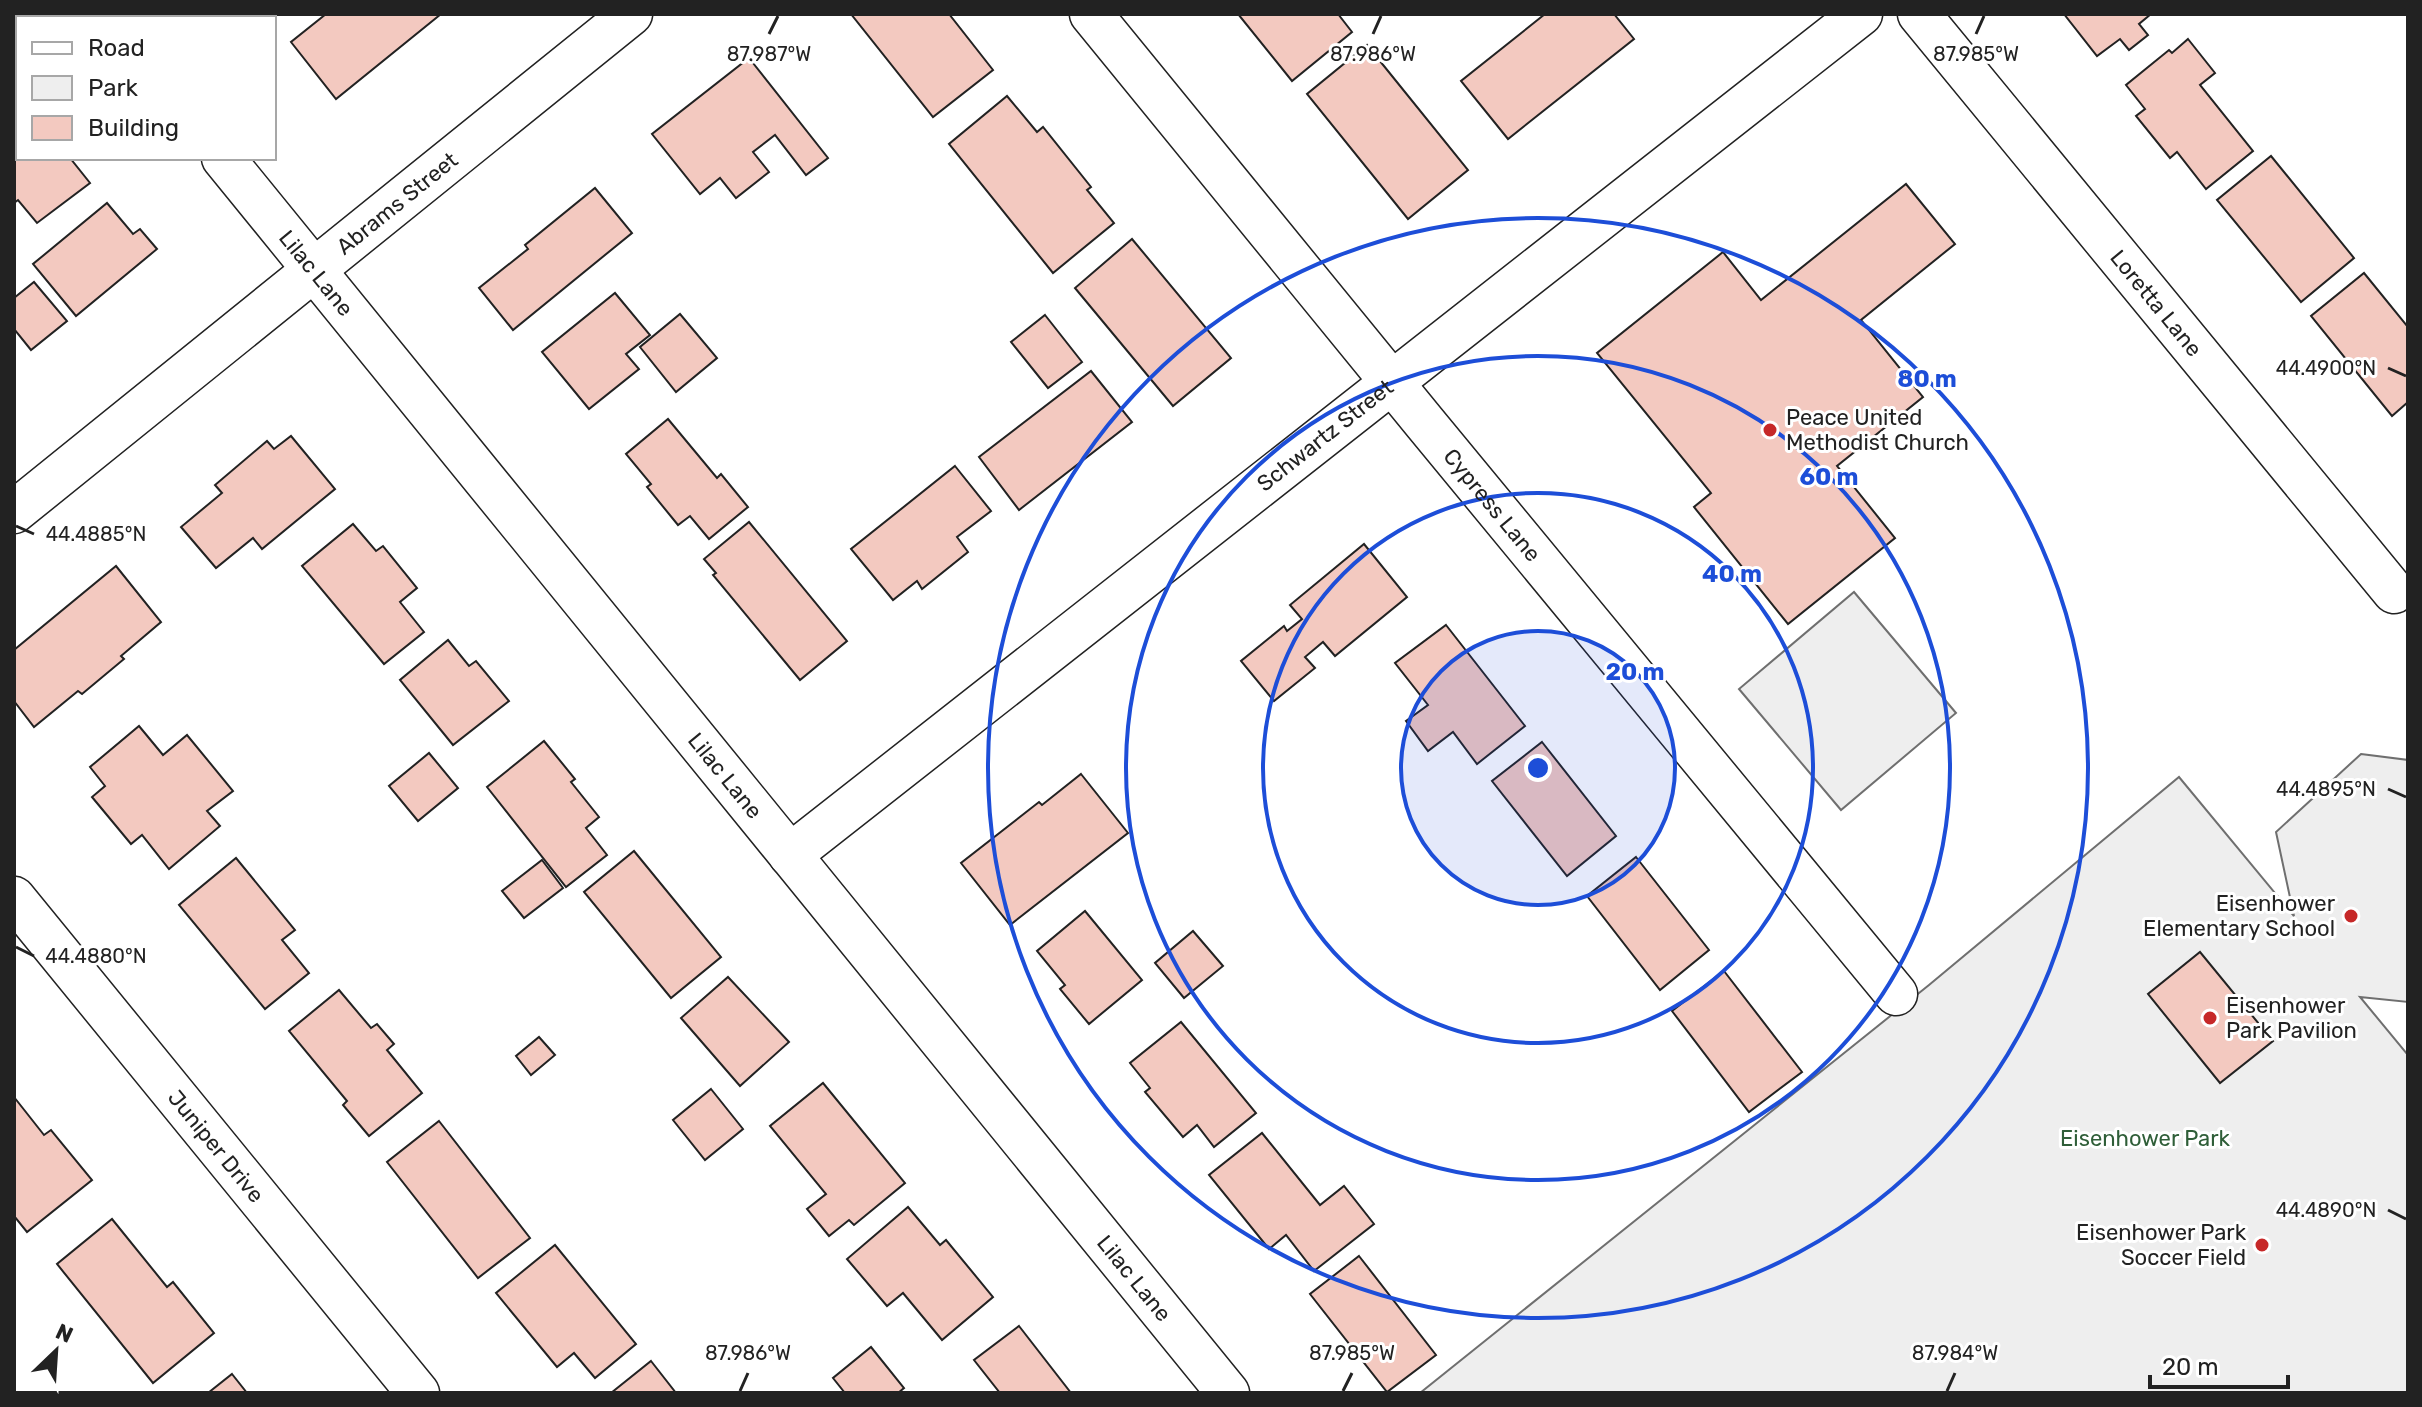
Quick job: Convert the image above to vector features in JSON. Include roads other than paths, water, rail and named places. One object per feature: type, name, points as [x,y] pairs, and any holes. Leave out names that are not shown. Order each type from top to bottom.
[{"type":"street","name":"Abrams Street","points":[[14,512],[631,14]]},
{"type":"street","name":"Cypress Lane","points":[[1091,14],[1896,994]]},
{"type":"street","name":"Schwartz Street","points":[[790,855],[1861,14]]},
{"type":"street","name":"Loretta Lane","points":[[1919,14],[2394,592]]},
{"type":"street","name":"Lilac Lane","points":[[225,160],[1228,1393]]},
{"type":"street","name":"Juniper Drive","points":[[14,898],[418,1393]]},
{"type":"place","name":"Peace United Methodist Church","points":[[1770,430]]},
{"type":"place","name":"Eisenhower Elementary School","points":[[2351,916]]},
{"type":"place","name":"Eisenhower Park Pavilion","points":[[2210,1018]]},
{"type":"place","name":"Eisenhower Park Soccer Field","points":[[2262,1245]]},
{"type":"park label","name":"Eisenhower Park","points":[[2145,1138]]}]
